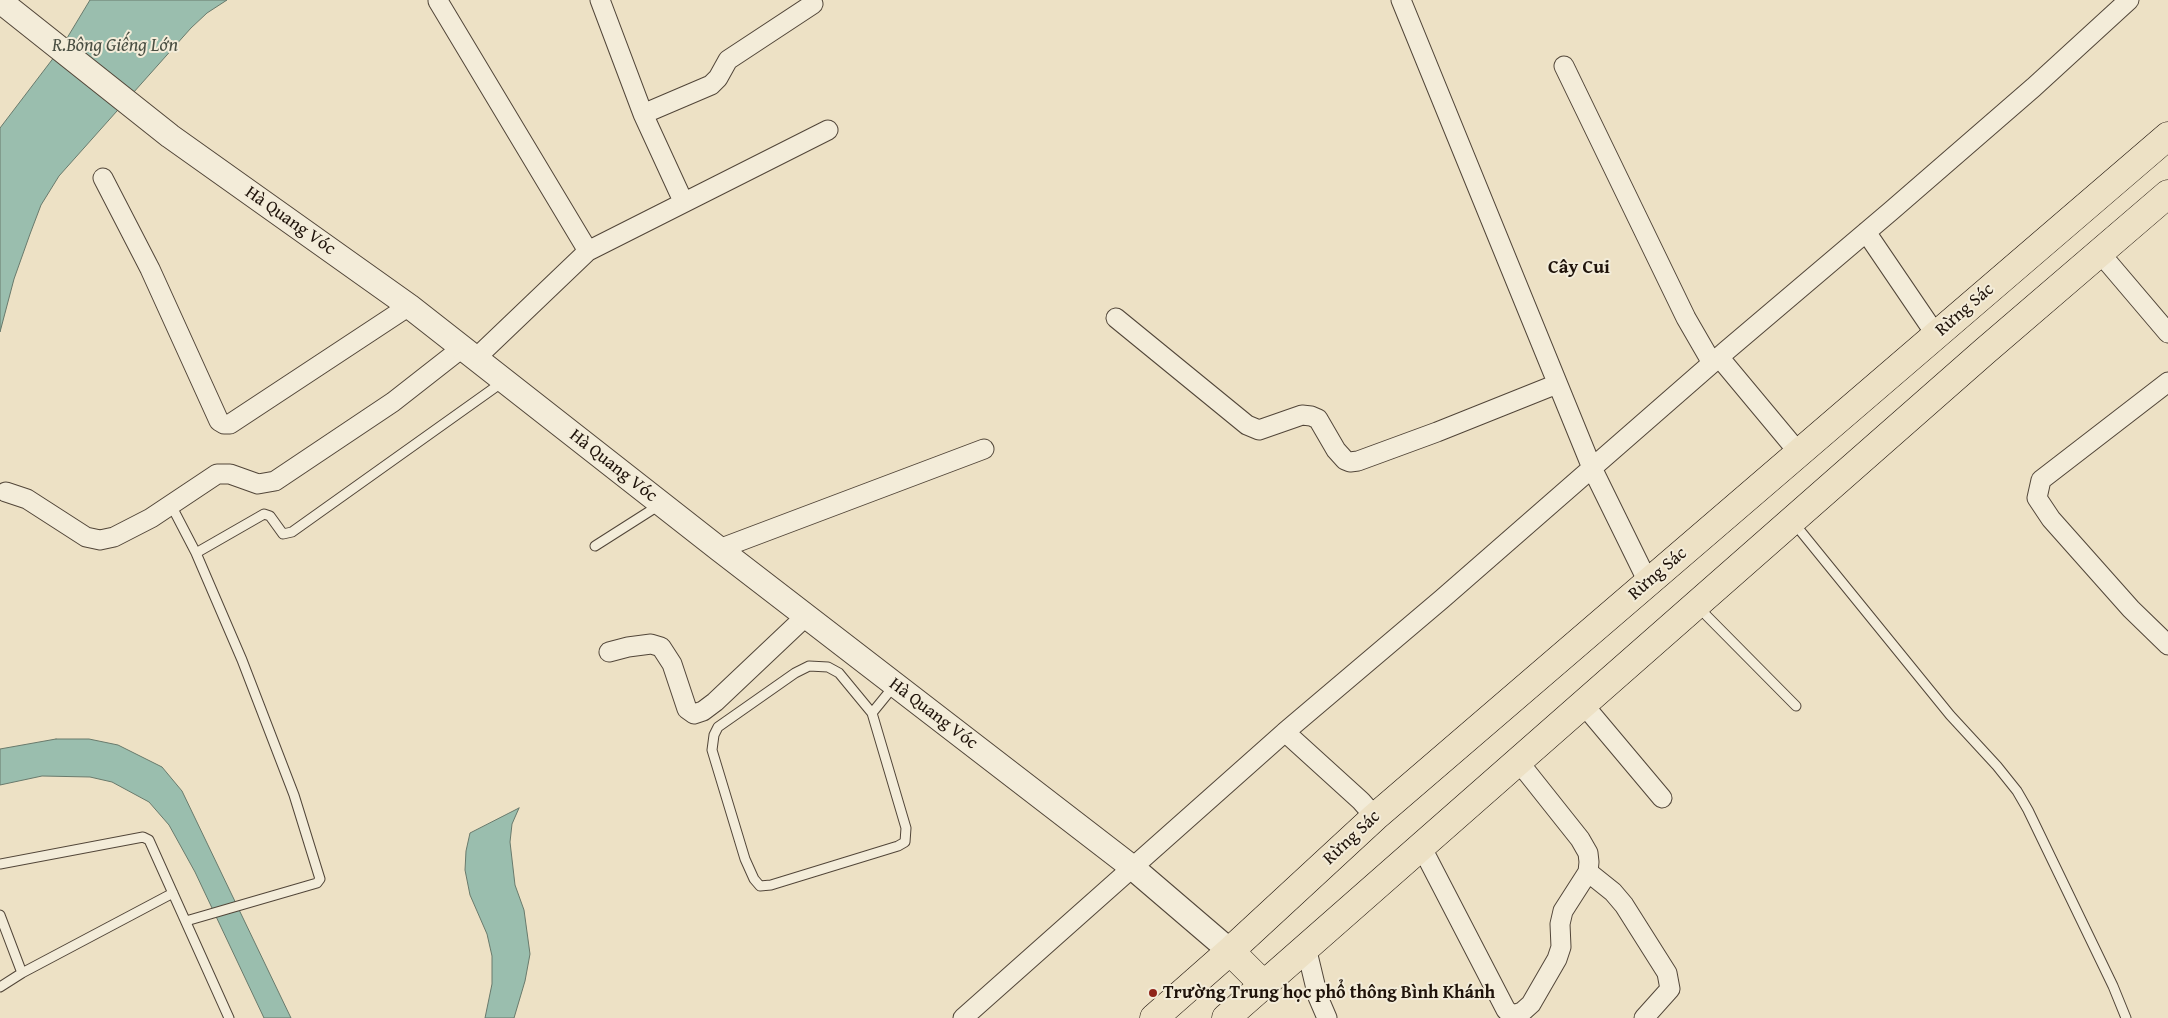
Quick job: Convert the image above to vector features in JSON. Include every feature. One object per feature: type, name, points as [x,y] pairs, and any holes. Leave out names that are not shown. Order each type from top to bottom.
[{"type":"main road","name":"Rừng Sác","points":[[1154,1018],[1225,945],[1368,809],[1930,327],[2168,136]]},
{"type":"main road","points":[[1226,1018],[1792,520],[2168,194]]},
{"type":"main road","points":[[1225,945],[1264,984]]},
{"type":"street","points":[[600,0],[643,114],[683,201]]},
{"type":"street","points":[[1402,0],[1592,468],[1643,572]]},
{"type":"street","points":[[962,1018],[1285,732],[2034,87],[2129,0]]},
{"type":"street","name":"Hà Quang Vóc","points":[[0,1],[170,136],[409,306],[719,550],[1133,868],[1225,945]]},
{"type":"street","points":[[438,1],[588,251]]},
{"type":"street","points":[[643,114],[711,84],[718,78],[728,60],[813,4]]},
{"type":"street","points":[[1564,66],[1686,318],[1716,360],[1734,375],[1792,444]]},
{"type":"street","points":[[6,492],[27,499],[86,537],[100,540],[114,537],[151,518],[216,474],[230,474],[258,484],[275,481],[469,353],[588,251],[683,201],[828,130]]},
{"type":"street","points":[[103,178],[150,269],[219,421],[224,424],[230,424],[409,306]]},
{"type":"street","points":[[1866,232],[1930,327]]},
{"type":"street","points":[[2100,253],[2168,333]]},
{"type":"street","points":[[1116,318],[1247,425],[1259,430],[1302,414],[1311,416],[1318,419],[1336,450],[1345,460],[1350,462],[1358,461],[1437,432],[1557,384]]},
{"type":"street","points":[[2168,382],[2041,480],[2038,498],[2050,519],[2131,609],[2168,645]]},
{"type":"street","points":[[719,550],[984,449]]},
{"type":"street","points":[[609,652],[628,646],[651,644],[661,647],[672,664],[687,709],[694,714],[703,711],[715,702],[806,616]]},
{"type":"street","points":[[1583,704],[1662,798]]},
{"type":"street","points":[[1285,732],[1368,809]]},
{"type":"street","points":[[1421,846],[1506,1010],[1513,1014],[1522,1012],[1531,1004],[1557,959],[1561,947],[1563,911],[1588,872],[1589,862],[1588,853],[1580,839],[1518,761]]},
{"type":"street","points":[[1588,872],[1613,892],[1624,905],[1667,973],[1670,989],[1644,1018]]},
{"type":"street","points":[[1306,947],[1318,997],[1327,1018]]},
{"type":"lane","points":[[196,553],[264,514],[270,516],[283,534],[292,532],[505,381]]},
{"type":"lane","points":[[171,504],[196,553],[242,660],[294,795],[320,879],[318,883],[186,921]]},
{"type":"lane","points":[[595,546],[661,504]]},
{"type":"lane","points":[[1792,520],[1944,708],[2017,791],[2028,810],[2126,1018]]},
{"type":"lane","points":[[1696,605],[1796,706]]},
{"type":"lane","points":[[809,666],[828,666],[840,673],[872,713],[904,820],[906,828],[905,842],[898,846],[771,886],[760,886],[754,879],[745,859],[712,750],[714,735],[718,727],[795,673],[809,666]]},
{"type":"lane","points":[[872,713],[895,685]]},
{"type":"lane","points":[[0,864],[145,838],[150,841],[229,1018]]},
{"type":"lane","points":[[0,987],[22,973],[173,893]]},
{"type":"lane","points":[[0,915],[22,973]]},
{"type":"water","name":"R.Bông Giếng Lớn","points":[[90,0],[227,0],[207,13],[191,28],[59,176],[41,205],[30,234],[14,279],[0,332],[0,128],[61,48]]},
{"type":"water","points":[[56,739],[89,739],[118,745],[162,767],[182,791],[291,1018],[264,1018],[195,872],[169,825],[149,802],[112,782],[90,777],[42,776],[0,785],[0,749]]},
{"type":"water","points":[[519,808],[512,824],[510,842],[515,885],[524,910],[530,954],[525,981],[514,1018],[485,1018],[492,984],[492,956],[487,934],[470,895],[465,870],[466,851],[470,833]]},
{"type":"place","name":"Trường Trung học phổ thông Bình Khánh","points":[[1153,993]]},
{"type":"district","name":"Cây Cui","points":[[1579,268]]}]
